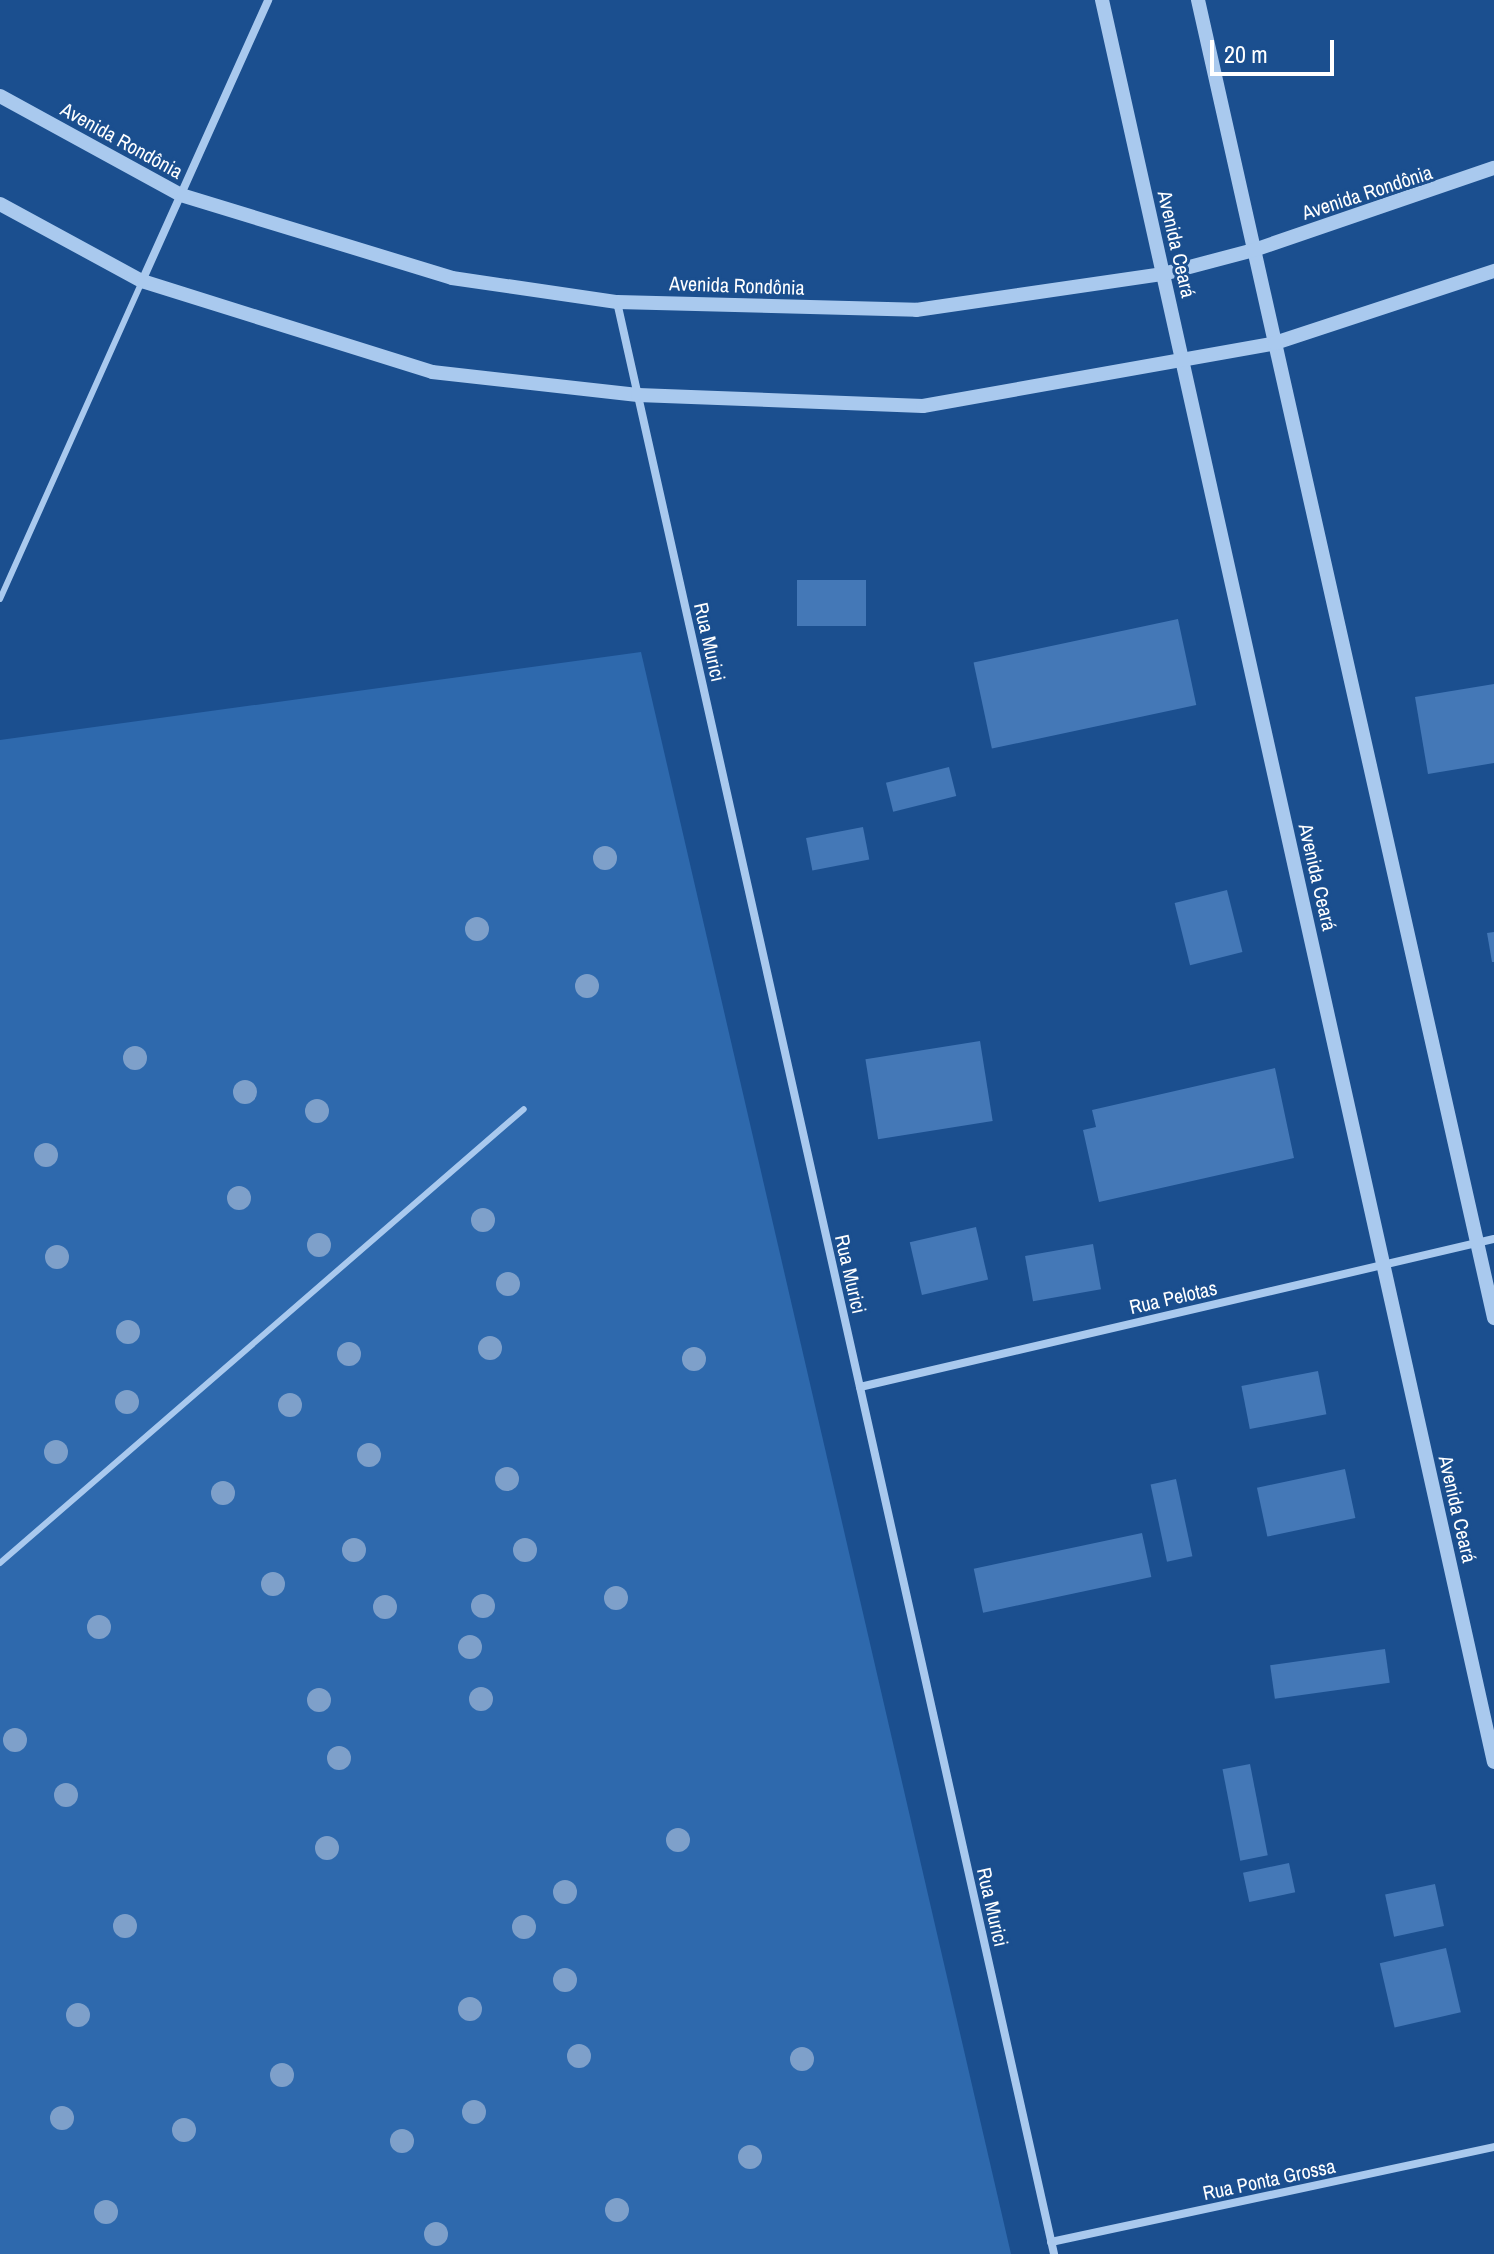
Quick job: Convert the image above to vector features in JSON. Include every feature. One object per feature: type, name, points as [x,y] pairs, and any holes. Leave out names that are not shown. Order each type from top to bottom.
[{"type":"street","points":[[142,281],[268,0]]},
{"type":"street","name":"Avenida Ceará","points":[[1102,0],[1494,1762]]},
{"type":"street","points":[[1198,0],[1494,1318]]},
{"type":"street","name":"Avenida Rondônia","points":[[0,96],[181,195],[452,278],[617,302],[916,310],[1163,274],[1254,250],[1494,168]]},
{"type":"street","points":[[0,204],[142,281],[432,372],[638,395],[923,406],[1275,343],[1494,271]]},
{"type":"street","name":"Rua Murici","points":[[617,302],[1054,2254]]},
{"type":"street","name":"Rua Pelotas","points":[[860,1387],[1494,1239]]},
{"type":"street","name":"Rua Ponta Grossa","points":[[1051,2242],[1494,2147]]},
{"type":"lane","points":[[0,599],[142,281]]},
{"type":"lane","points":[[0,1563],[524,1109]]},
{"type":"shaded area","points":[[641,652],[1011,2254],[0,2254],[0,740]]},
{"type":"building","points":[[797,580],[866,580],[866,626],[797,626]]},
{"type":"building","points":[[1178,619],[1196,705],[992,749],[974,662]]},
{"type":"building","points":[[1494,684],[1494,763],[1428,774],[1415,697]]},
{"type":"building","points":[[949,767],[956,796],[893,812],[886,783]]},
{"type":"building","points":[[863,827],[869,859],[812,870],[806,838]]},
{"type":"building","points":[[1227,890],[1242,952],[1190,965],[1175,903]]},
{"type":"building","points":[[1494,932],[1494,962],[1492,962],[1487,933]]},
{"type":"building","points":[[980,1041],[993,1121],[878,1139],[865,1059]]},
{"type":"building","points":[[1275,1068],[1294,1158],[1099,1202],[1083,1130],[1096,1127],[1092,1110]]},
{"type":"building","points":[[976,1227],[988,1280],[922,1295],[910,1242]]},
{"type":"building","points":[[1093,1244],[1101,1289],[1033,1301],[1025,1256]]},
{"type":"building","points":[[1318,1371],[1326,1414],[1250,1429],[1241,1386]]},
{"type":"building","points":[[1345,1469],[1355,1518],[1267,1537],[1257,1488]]},
{"type":"building","points":[[1176,1479],[1192,1556],[1167,1562],[1151,1484]]},
{"type":"building","points":[[1142,1533],[1151,1577],[983,1613],[974,1569]]},
{"type":"building","points":[[1385,1649],[1390,1683],[1275,1699],[1270,1665]]},
{"type":"building","points":[[1250,1764],[1268,1855],[1240,1861],[1223,1769]]},
{"type":"building","points":[[1289,1863],[1295,1892],[1249,1902],[1243,1873]]},
{"type":"building","points":[[1435,1884],[1444,1926],[1394,1937],[1385,1895]]},
{"type":"building","points":[[1446,1948],[1461,2012],[1395,2028],[1380,1963]]}]
